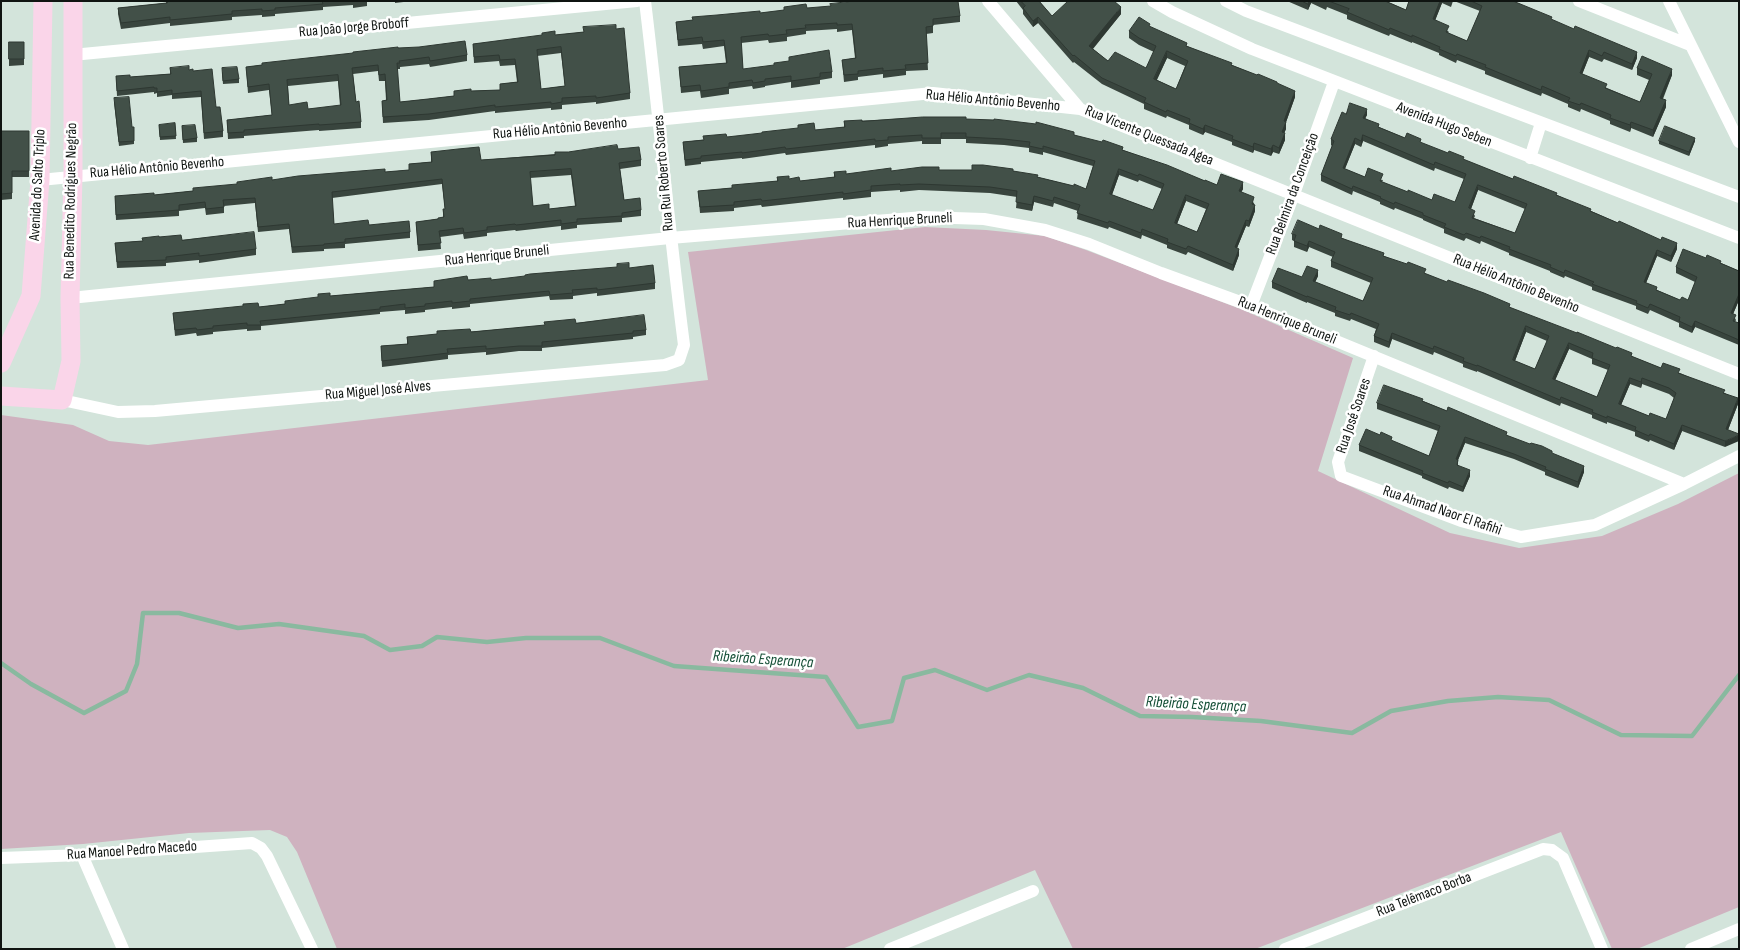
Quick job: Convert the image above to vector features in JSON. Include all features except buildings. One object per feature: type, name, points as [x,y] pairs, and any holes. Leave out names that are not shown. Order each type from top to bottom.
[{"type":"street","name":"Avenida do Salto Triplo","points":[[1,363],[6,334],[31,296],[40,180],[43,1]]},
{"type":"street","name":"Rua Benedito Rodrigues Negrão","points":[[62,400],[71,361],[72,1]]},
{"type":"street","name":"Rua João Jorge Broboff","points":[[72,55],[637,1]]},
{"type":"street","name":"Rua Rui Roberto Soares","points":[[644,1],[660,119],[670,238],[684,345]]},
{"type":"street","name":"Rua Vicente Quessada Agea","points":[[988,1],[1080,109],[1294,194]]},
{"type":"street","name":"Avenida Hugo Seben","points":[[1153,1],[1252,50],[1739,238]]},
{"type":"street","points":[[1226,1],[1246,11],[1739,197]]},
{"type":"street","points":[[1579,1],[1690,45]]},
{"type":"street","points":[[1668,1],[1739,142]]},
{"type":"street","name":"Rua Belmira da Conceição","points":[[1251,306],[1334,82]]},
{"type":"street","name":"Rua Hélio Antônio Bevenho","points":[[40,180],[933,93],[1080,109]]},
{"type":"street","points":[[1530,158],[1541,123]]},
{"type":"street","name":"Rua Hélio Antônio Bevenho","points":[[1294,194],[1739,374]]},
{"type":"street","name":"Rua Henrique Bruneli","points":[[70,298],[670,238],[924,217],[984,219],[1045,230],[1089,244],[1251,306],[1684,484]]},
{"type":"street","name":"Rua Miguel José Alves","points":[[62,400],[118,412],[165,410],[664,365],[678,360],[684,345]]},
{"type":"street","name":"Rua José Soares","points":[[1341,476],[1338,462],[1374,356]]},
{"type":"street","points":[[1,396],[62,400]]},
{"type":"street","name":"Rua Ahmad Naor El Rafihi","points":[[1341,476],[1462,521],[1521,536],[1595,525],[1739,456]]},
{"type":"street","name":"Rua Manoel Pedro Macedo","points":[[1,858],[82,855],[252,843],[261,848],[267,856],[312,949]]},
{"type":"street","name":"Rua Telêmaco Borba","points":[[1284,949],[1543,849],[1552,850],[1563,858],[1602,949]]},
{"type":"street","points":[[82,855],[123,949]]},
{"type":"street","points":[[890,949],[1033,890]]},
{"type":"street","points":[[1691,949],[1739,929]]},
{"type":"shaded area","points":[[925,227],[986,230],[1045,236],[1243,310],[1353,358],[1318,471],[1450,533],[1519,548],[1602,536],[1678,504],[1739,473],[1739,907],[1637,949],[1612,949],[1561,832],[1255,949],[1073,949],[1035,870],[842,949],[337,949],[297,852],[287,837],[270,830],[189,833],[83,844],[1,849],[1,415],[73,425],[109,441],[148,445],[708,380],[688,252]]},
{"type":"waterway","name":"Ribeirão Esperança","points":[[1,663],[31,684],[84,713],[126,691],[137,664],[143,613],[179,613],[238,628],[279,624],[364,636],[390,650],[422,646],[437,637],[487,642],[526,638],[600,638],[674,666],[826,677],[858,727],[892,721],[904,678],[935,670],[987,690],[1029,675],[1083,688],[1140,716],[1261,721],[1352,733],[1391,711],[1448,701],[1498,697],[1549,700],[1621,735],[1692,736],[1739,675]]}]
